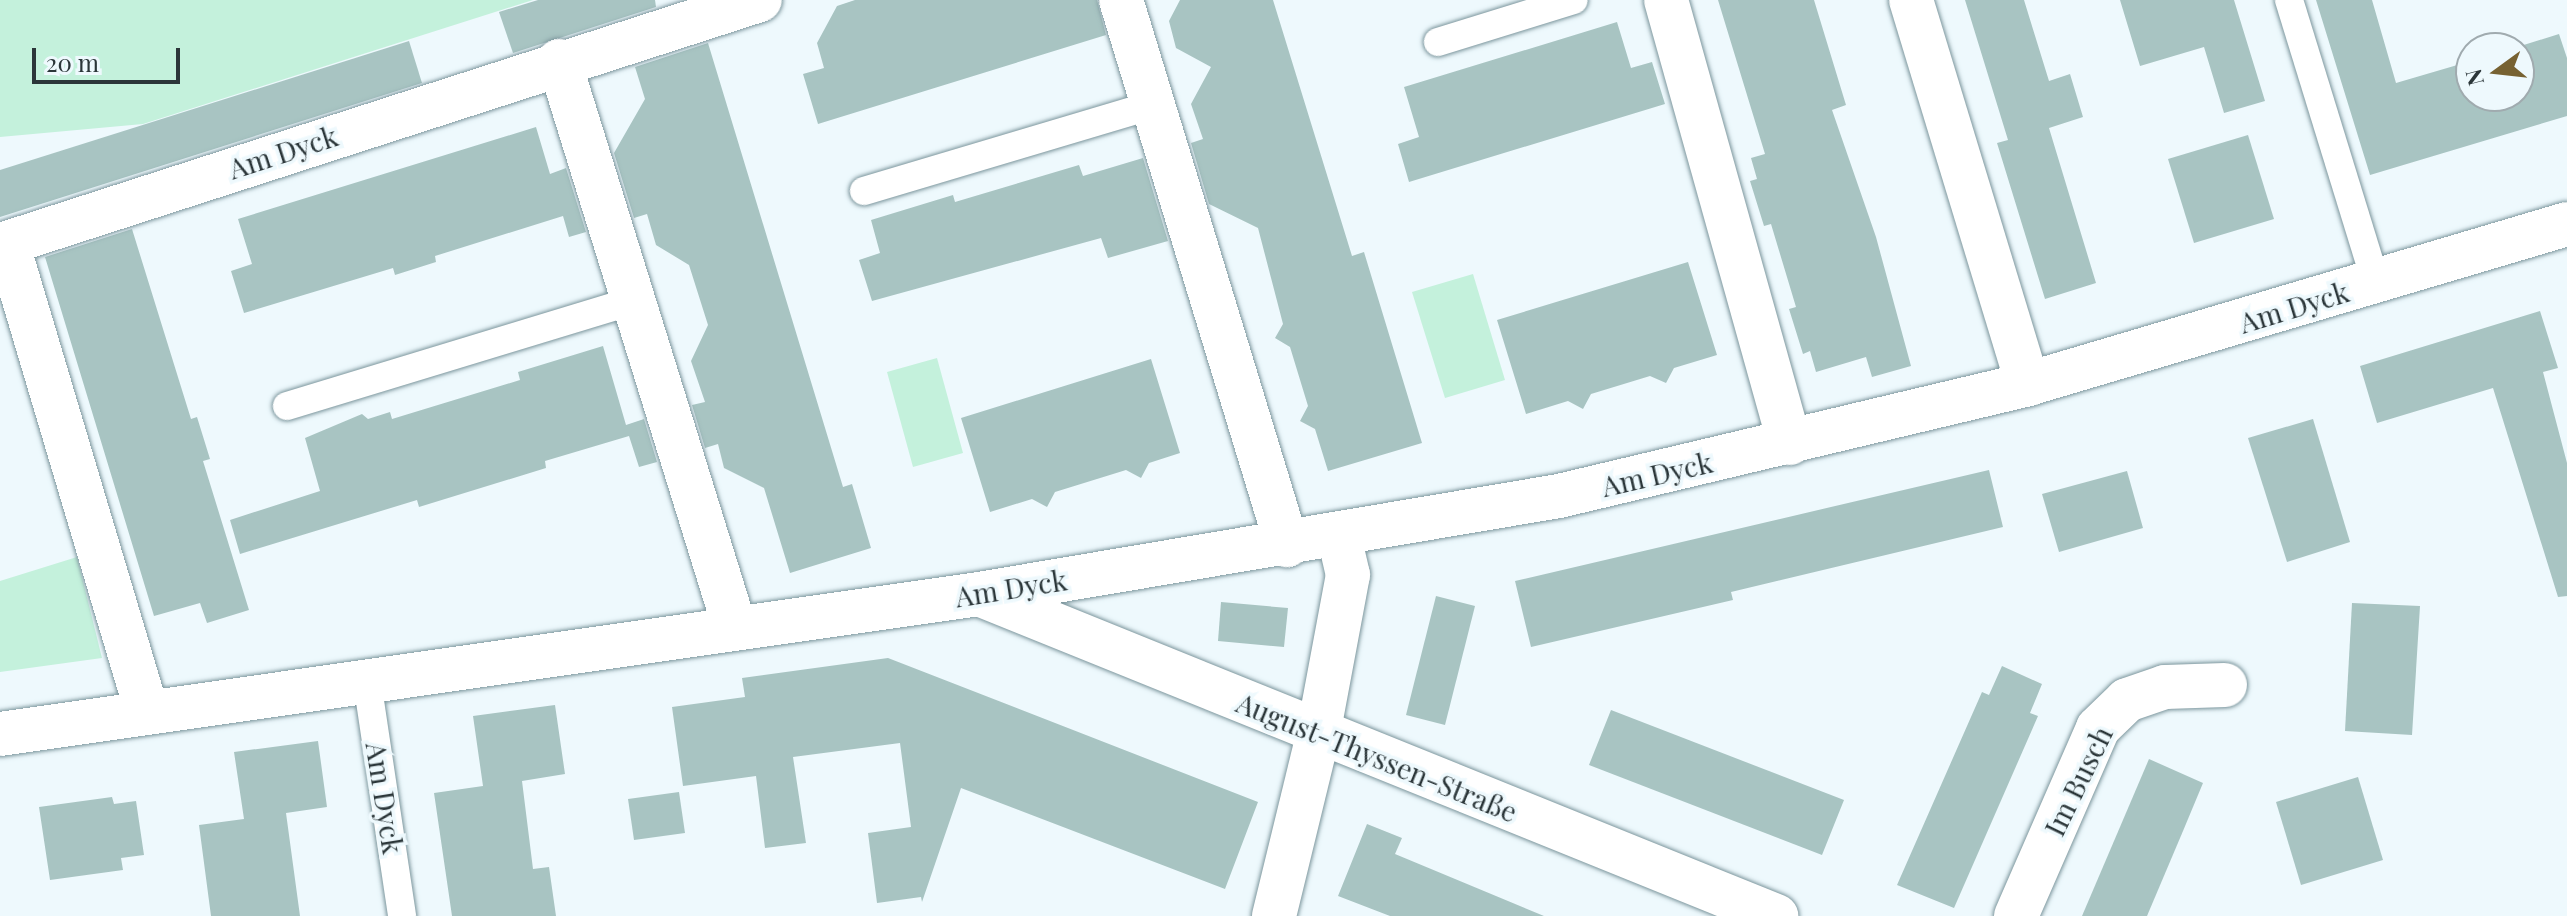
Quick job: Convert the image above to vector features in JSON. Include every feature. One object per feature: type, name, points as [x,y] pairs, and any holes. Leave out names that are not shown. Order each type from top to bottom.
[{"type":"street","name":"Am Dyck","points":[[147,712],[3,245],[559,61],[760,0]]},
{"type":"street","points":[[1121,0],[1287,545]]},
{"type":"street","points":[[1666,0],[1790,443]]},
{"type":"street","points":[[1911,0],[2028,384]]},
{"type":"street","points":[[559,61],[735,628]]},
{"type":"street","name":"Am Dyck","points":[[0,734],[979,594],[1287,545],[1559,496],[2028,384],[2567,224]]},
{"type":"street","points":[[1274,916],[1318,735],[1348,575],[1339,536]]},
{"type":"street","name":"August-Thyssen-Straße","points":[[979,594],[1318,735],[1776,916]]},
{"type":"street","name":"Im Busch","points":[[2016,916],[2098,728],[2127,700],[2165,687],[2225,685]]},
{"type":"lane","points":[[1438,42],[1574,0]]},
{"type":"lane","name":"Am Dyck","points":[[2289,0],[2376,283]]},
{"type":"lane","points":[[864,191],[1153,105]]},
{"type":"lane","points":[[287,406],[633,301]]},
{"type":"lane","name":"Am Dyck","points":[[367,681],[402,916]]},
{"type":"green space","points":[[0,0],[533,0],[143,124],[0,137]]},
{"type":"green space","points":[[1473,274],[1505,380],[1445,398],[1412,292]]},
{"type":"green space","points":[[937,358],[963,453],[913,467],[887,372]]},
{"type":"green space","points":[[77,557],[102,658],[0,672],[0,581]]},
{"type":"building","points":[[538,0],[655,0],[656,7],[513,53],[499,12]]},
{"type":"building","points":[[855,0],[1097,0],[1106,35],[818,124],[803,74],[824,68],[817,43],[837,6]]},
{"type":"building","points":[[1180,0],[1273,0],[1352,256],[1364,252],[1422,443],[1328,471],[1315,429],[1300,421],[1308,406],[1290,347],[1275,338],[1283,324],[1258,228],[1209,204],[1191,143],[1203,139],[1191,104],[1211,67],[1176,48],[1169,21]]},
{"type":"building","points":[[1718,0],[1814,0],[1846,105],[1832,110],[1876,237],[1911,366],[1872,377],[1866,357],[1816,372],[1810,351],[1803,354],[1789,309],[1796,307],[1771,224],[1764,226],[1750,181],[1757,179],[1751,158],[1765,154]]},
{"type":"building","points":[[1965,0],[2024,0],[2049,81],[2070,74],[2083,117],[2049,128],[2096,283],[2045,299],[1997,143],[2008,140]]},
{"type":"building","points":[[2120,0],[2234,0],[2265,101],[2224,113],[2204,47],[2140,66]]},
{"type":"building","points":[[2316,0],[2372,0],[2396,83],[2455,66],[2455,112],[2535,112],[2535,41],[2559,34],[2567,58],[2567,116],[2370,175]]},
{"type":"building","points":[[1617,22],[1631,68],[1652,62],[1665,104],[1409,182],[1398,144],[1419,137],[1404,87]]},
{"type":"building","points":[[409,41],[422,83],[0,217],[0,170]]},
{"type":"building","points":[[708,43],[843,487],[852,484],[871,548],[790,573],[764,488],[724,468],[718,444],[705,448],[692,405],[705,402],[691,361],[708,325],[689,265],[656,245],[647,214],[634,218],[614,153],[645,99],[635,67]]},
{"type":"building","points":[[536,127],[550,174],[566,168],[586,232],[569,237],[563,216],[435,256],[436,262],[395,275],[393,268],[244,313],[231,271],[252,264],[238,219]]},
{"type":"building","points":[[2248,135],[2274,219],[2194,243],[2168,159]]},
{"type":"building","points":[[1143,158],[1168,241],[1108,258],[1101,238],[872,301],[859,260],[880,253],[871,220],[953,195],[955,202],[1079,165],[1083,176]]},
{"type":"building","points":[[132,229],[191,419],[197,417],[210,459],[203,461],[249,610],[207,623],[200,603],[154,616],[45,257]]},
{"type":"building","points":[[1688,262],[1717,355],[1674,368],[1666,383],[1650,376],[1591,394],[1583,409],[1568,401],[1526,414],[1497,320]]},
{"type":"building","points":[[2540,311],[2558,368],[2543,372],[2567,463],[2567,596],[2558,597],[2493,388],[2377,423],[2360,366]]},
{"type":"building","points":[[603,346],[626,425],[644,419],[657,462],[639,467],[629,436],[545,461],[546,468],[419,507],[417,500],[240,554],[230,520],[320,491],[305,438],[362,414],[368,419],[390,412],[392,419],[520,380],[518,372]]},
{"type":"building","points":[[1151,359],[1180,453],[1149,463],[1141,478],[1126,470],[1055,492],[1047,507],[1032,499],[990,512],[961,418]]},
{"type":"building","points":[[2313,419],[2350,542],[2287,562],[2248,438]]},
{"type":"building","points":[[1989,470],[2003,527],[1731,592],[1733,600],[1531,647],[1515,581]]},
{"type":"building","points":[[2127,471],[2143,528],[2059,552],[2042,494]]},
{"type":"building","points":[[1436,596],[1475,606],[1445,725],[1406,715]]},
{"type":"building","points":[[1221,602],[1288,608],[1284,647],[1218,641]]},
{"type":"building","points":[[2352,603],[2420,606],[2412,735],[2345,731]]},
{"type":"building","points":[[888,658],[1258,802],[1225,889],[961,788],[922,902],[921,897],[877,903],[868,833],[911,827],[900,743],[793,757],[806,843],[765,848],[756,776],[683,786],[672,707],[745,697],[742,678]]},
{"type":"building","points":[[2002,666],[2042,684],[2030,713],[2038,716],[1954,908],[1897,885],[1982,692],[1989,695]]},
{"type":"building","points":[[555,705],[565,774],[522,781],[533,869],[549,867],[556,916],[452,916],[434,793],[483,786],[473,716]]},
{"type":"building","points":[[1611,710],[1844,800],[1822,855],[1589,765]]},
{"type":"building","points":[[318,741],[327,807],[286,813],[300,916],[211,916],[199,825],[244,819],[234,752]]},
{"type":"building","points":[[2149,759],[2203,783],[2147,916],[2082,916]]},
{"type":"building","points":[[2358,777],[2383,860],[2301,885],[2276,802]]},
{"type":"building","points":[[679,792],[685,833],[634,840],[628,799]]},
{"type":"building","points":[[112,797],[114,804],[136,801],[144,855],[121,858],[123,870],[50,880],[39,807]]},
{"type":"building","points":[[1367,824],[1402,838],[1395,854],[1544,916],[1390,916],[1338,896]]}]
